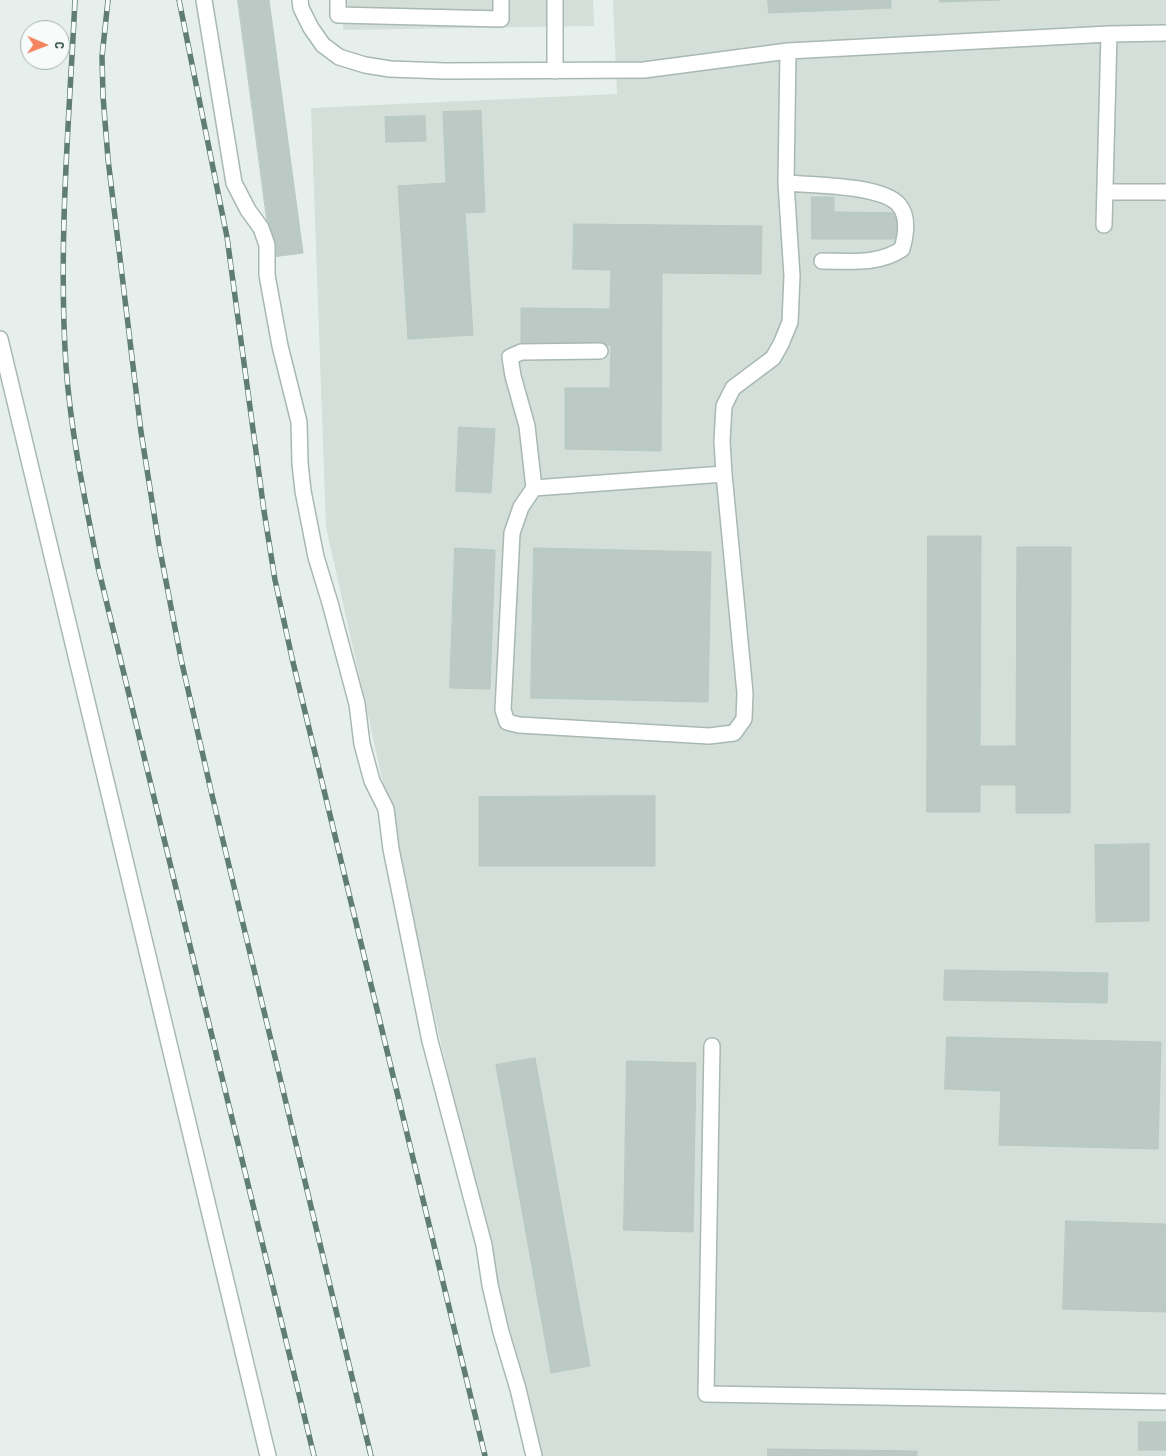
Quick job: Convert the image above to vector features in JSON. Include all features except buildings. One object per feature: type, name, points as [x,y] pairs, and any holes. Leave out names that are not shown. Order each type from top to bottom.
[{"type":"street","points":[[204,0],[234,182],[248,210],[261,228],[267,245],[267,275],[280,346],[299,422],[303,491],[316,557],[357,704],[362,744],[372,781],[386,809],[391,849],[430,1042],[484,1245],[490,1285],[501,1332],[518,1389],[534,1456]]},
{"type":"street","points":[[300,0],[301,8],[311,28],[323,45],[339,58],[390,69],[644,70],[788,51],[1109,34],[1166,33]]},
{"type":"street","points":[[338,0],[338,14],[501,20],[501,0]]},
{"type":"street","points":[[555,0],[555,71]]},
{"type":"street","points":[[1104,225],[1109,34]]},
{"type":"street","points":[[600,351],[521,352],[510,357],[513,376],[527,426],[534,488],[521,507],[512,533],[503,710],[507,722],[519,726],[709,736],[734,733],[744,719],[745,693],[724,474],[722,442],[724,406],[733,388],[773,358],[790,322],[792,276],[786,183],[788,51]]},
{"type":"street","points":[[786,183],[874,191],[891,198],[899,205],[905,216],[906,236],[902,249],[891,257],[872,262],[822,261]]},
{"type":"street","points":[[1105,192],[1166,192]]},
{"type":"street","points":[[0,338],[268,1456]]},
{"type":"street","points":[[534,488],[724,474]]},
{"type":"street","points":[[712,1046],[706,1394],[1166,1402]]},
{"type":"shaded area","points":[[343,0],[593,0],[594,26],[343,30]]},
{"type":"shaded area","points":[[613,0],[1166,0],[1166,1456],[533,1456],[326,527],[311,108],[617,94]]},
{"type":"railway","points":[[75,0],[65,183],[63,274],[66,366],[71,417],[79,467],[98,567],[314,1456]]},
{"type":"railway","points":[[108,0],[102,57],[108,159],[141,432],[159,545],[181,659],[212,795],[371,1456]]},
{"type":"railway","points":[[179,0],[227,237],[275,580],[292,658],[485,1456]]}]
